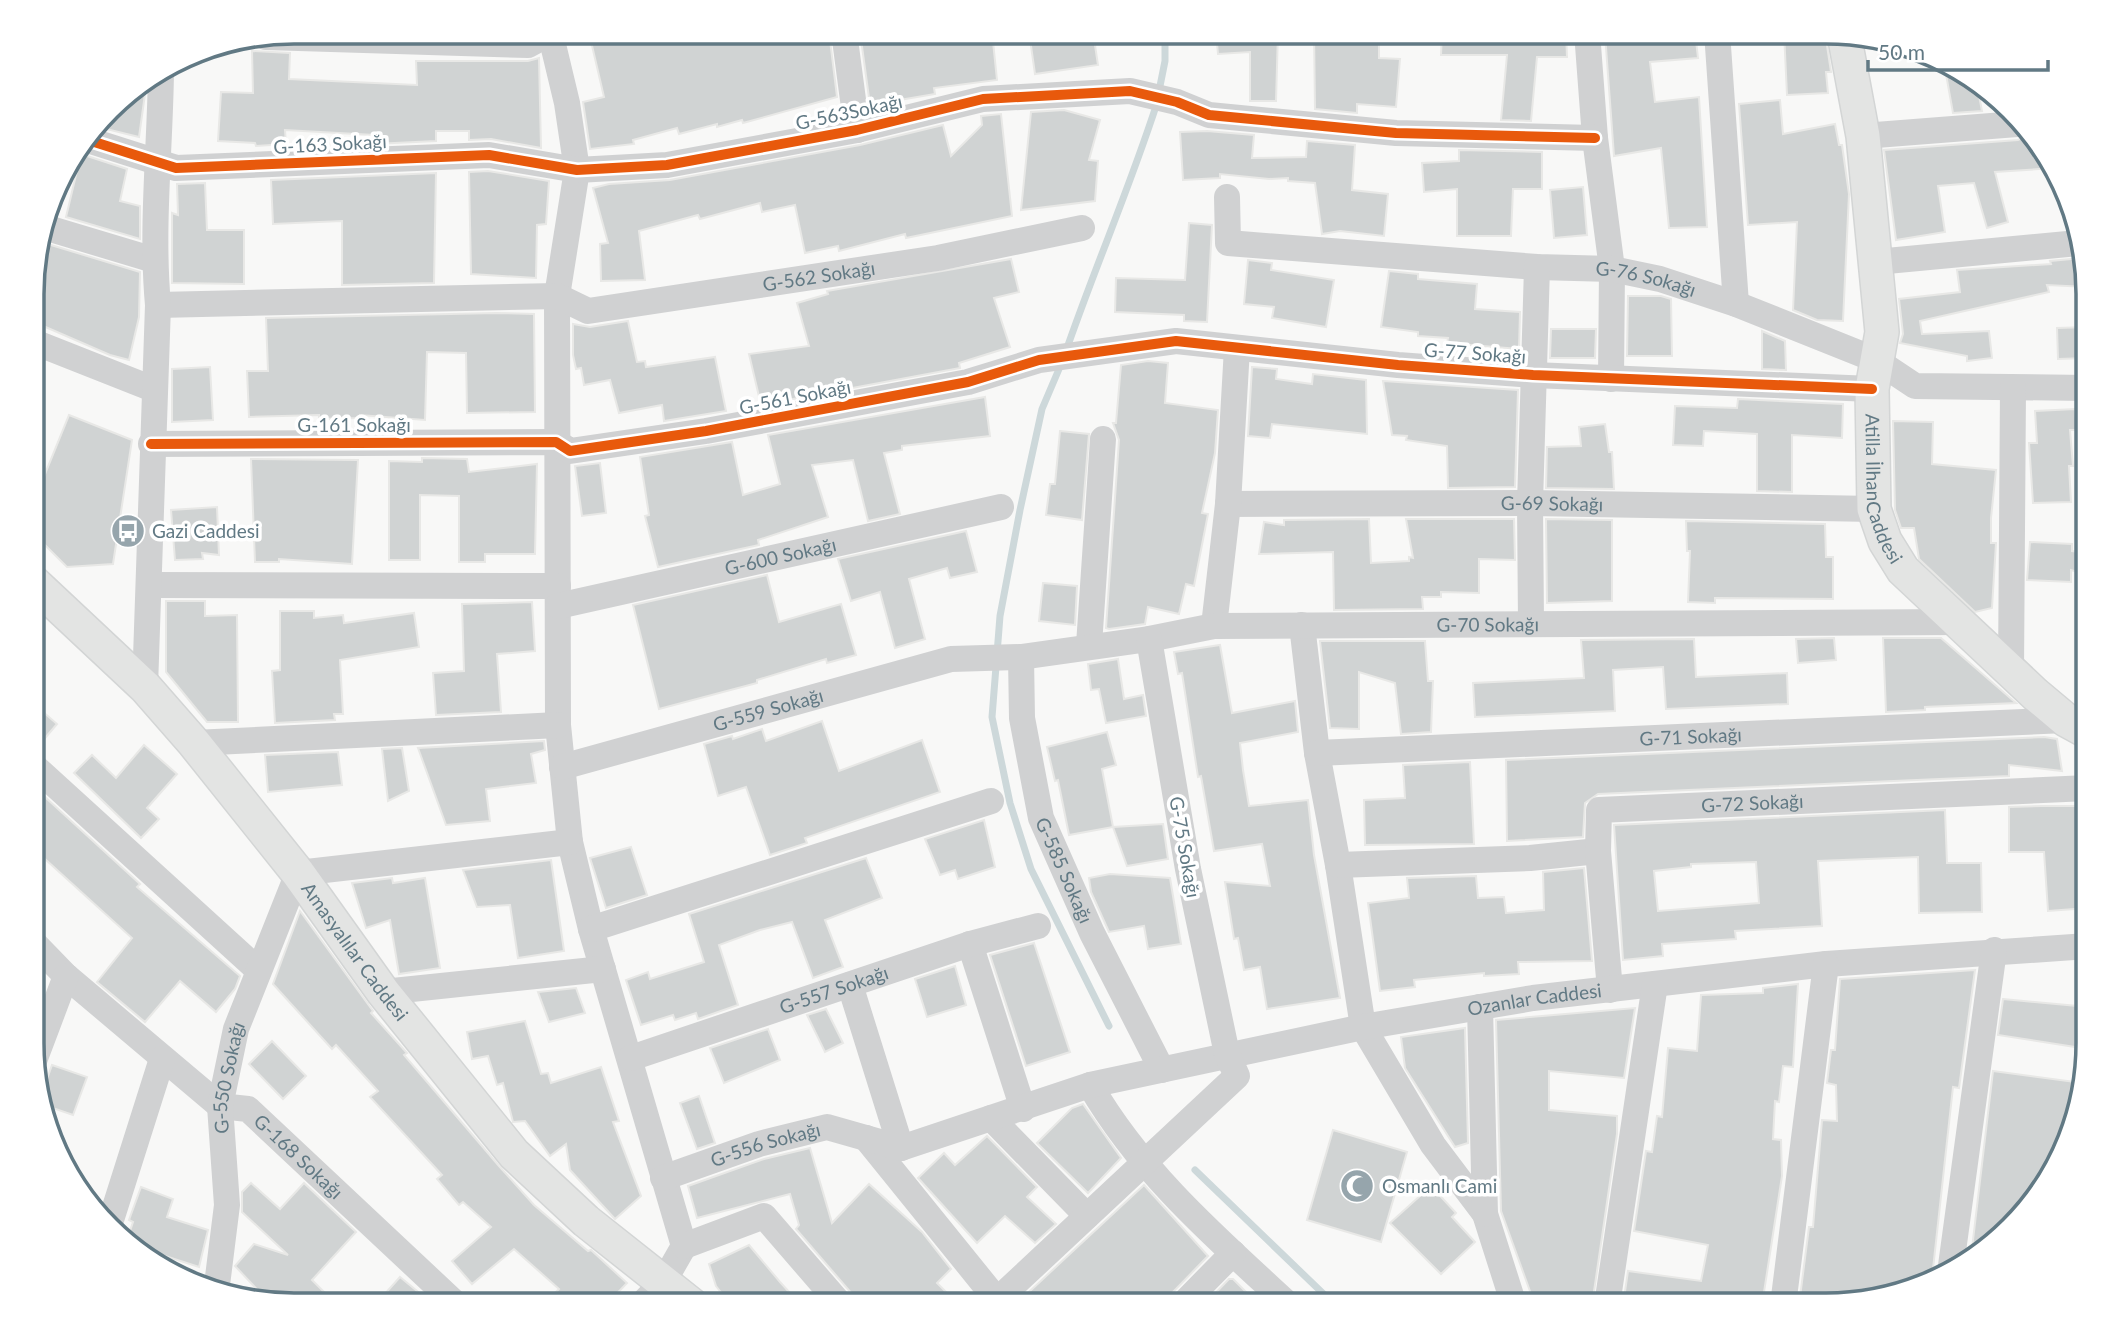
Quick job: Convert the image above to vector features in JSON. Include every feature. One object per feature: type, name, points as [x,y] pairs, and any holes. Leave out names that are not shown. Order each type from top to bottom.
[{"type":"main road","name":"Atilla İlhanCaddesi","points":[[1846,44],[1863,136],[1882,332],[1874,375],[1874,509],[1885,541],[1903,570],[2011,671],[2076,725]]},
{"type":"main road","name":"Amasyalılar Caddesi","points":[[44,592],[145,687],[194,743],[298,873],[383,992],[514,1154],[586,1221],[678,1293]]},
{"type":"street","points":[[495,44],[530,44]]},
{"type":"street","points":[[554,44],[567,103],[577,170],[558,296],[556,442],[558,724],[570,842],[591,929],[684,1246]]},
{"type":"street","points":[[846,44],[857,130]]},
{"type":"street","points":[[1588,44],[1595,138],[1612,268],[1611,379]]},
{"type":"street","points":[[1718,44],[1735,304]]},
{"type":"street","points":[[145,687],[150,585],[151,444],[158,305],[154,260],[160,163],[161,82]]},
{"type":"street","name":"G-563Sokağı","points":[[577,170],[667,165],[857,130],[983,99],[1129,91],[1177,102],[1209,115],[1396,133],[1595,138]]},
{"type":"street","points":[[1863,136],[2010,125]]},
{"type":"street","name":"G-163 Sokağı","points":[[95,141],[176,168],[489,155],[577,170]]},
{"type":"street","name":"G-76 Sokağı","points":[[1227,197],[1228,243],[1537,267],[1612,268],[1660,279],[1735,304],[1874,375],[1915,386],[2076,388]]},
{"type":"street","name":"G-562 Sokağı","points":[[558,296],[588,311],[938,258],[1082,228]]},
{"type":"street","points":[[52,229],[154,260]]},
{"type":"street","points":[[1876,262],[2071,244]]},
{"type":"street","points":[[1531,623],[1530,503],[1537,267]]},
{"type":"street","points":[[158,305],[558,296]]},
{"type":"street","name":"G-77 Sokağı","points":[[1077,354],[1176,341],[1398,365],[1611,379],[1874,375]]},
{"type":"street","points":[[44,346],[153,389]]},
{"type":"street","points":[[1214,626],[1228,504],[1237,348]]},
{"type":"street","name":"G-561 Sokağı","points":[[556,442],[570,451],[706,431],[968,382],[1039,360],[1077,354]]},
{"type":"street","points":[[2011,671],[2013,388]]},
{"type":"street","points":[[1089,645],[1103,439]]},
{"type":"street","name":"G-161 Sokağı","points":[[151,444],[556,442]]},
{"type":"street","name":"G-69 Sokağı","points":[[1228,504],[1530,503],[1874,509]]},
{"type":"street","name":"G-600 Sokağı","points":[[150,585],[558,596],[1001,507]]},
{"type":"street","name":"G-70 Sokağı","points":[[1021,657],[1089,645],[1149,639],[1214,626],[1959,622]]},
{"type":"street","points":[[1302,625],[1317,753],[1338,865],[1363,1027],[1433,1144],[1485,1214]]},
{"type":"street","name":"G-75 Sokağı","points":[[1143,1163],[1237,1076],[1227,1054],[1188,869],[1149,639]]},
{"type":"street","name":"G-559 Sokağı","points":[[562,767],[951,659],[1021,657]]},
{"type":"street","name":"G-585 Sokağı","points":[[1021,657],[1022,718],[1041,818],[1093,933],[1162,1070]]},
{"type":"street","points":[[194,743],[558,724]]},
{"type":"street","name":"G-71 Sokağı","points":[[1317,753],[2076,726]]},
{"type":"street","points":[[44,775],[258,970]]},
{"type":"street","name":"G-72 Sokağı","points":[[1610,990],[1598,851],[1599,810],[2076,789]]},
{"type":"street","points":[[591,929],[991,801]]},
{"type":"street","points":[[298,873],[570,842]]},
{"type":"street","points":[[1338,865],[1530,858],[1598,851]]},
{"type":"street","name":"G-550 Sokağı","points":[[222,1283],[227,1205],[220,1106],[236,1029],[298,873]]},
{"type":"street","name":"G-557 Sokağı","points":[[631,1058],[970,944],[1038,926]]},
{"type":"street","points":[[970,944],[1023,1109]]},
{"type":"street","name":"Ozanlar Caddesi","points":[[991,1118],[1090,1085],[1227,1054],[1480,1007],[1826,964],[1994,950],[2076,947]]},
{"type":"street","points":[[1952,1259],[1994,950]]},
{"type":"street","name":"G-168 Sokağı","points":[[44,953],[66,976],[220,1106],[248,1109],[443,1293]]},
{"type":"street","points":[[1785,1293],[1826,964]]},
{"type":"street","points":[[383,992],[603,969]]},
{"type":"street","points":[[44,1034],[66,976]]},
{"type":"street","points":[[1609,1293],[1655,984]]},
{"type":"street","points":[[850,985],[901,1148],[991,1118],[1087,1216]]},
{"type":"street","points":[[1480,1007],[1485,1214],[1510,1293]]},
{"type":"street","points":[[113,1215],[162,1059]]},
{"type":"street","points":[[1090,1085],[1114,1127],[1143,1163],[1276,1293]]},
{"type":"street","name":"G-556 Sokağı","points":[[663,1178],[759,1144],[827,1127],[901,1148]]},
{"type":"street","points":[[866,1138],[988,1293]]},
{"type":"street","points":[[1005,1293],[1143,1163]]},
{"type":"street","points":[[652,1293],[664,1281],[684,1246],[764,1216],[831,1293]]},
{"type":"street","points":[[1194,1293],[1233,1253]]},
{"type":"building","points":[[592,44],[830,44],[837,97],[743,123],[742,120],[717,127],[717,124],[679,134],[677,128],[633,140],[634,144],[590,149],[583,102],[604,97]]},
{"type":"building","points":[[862,44],[993,44],[997,80],[934,88],[935,94],[870,105]]},
{"type":"building","points":[[1031,44],[1095,44],[1098,65],[1035,74]]},
{"type":"building","points":[[1217,44],[1278,44],[1276,101],[1250,101],[1250,52],[1218,54]]},
{"type":"building","points":[[1314,44],[1379,44],[1379,58],[1400,59],[1396,107],[1357,104],[1357,113],[1315,109]]},
{"type":"building","points":[[1441,44],[1566,44],[1567,57],[1537,57],[1531,121],[1501,120],[1507,55],[1441,55]]},
{"type":"building","points":[[1606,44],[1696,44],[1698,58],[1650,62],[1655,102],[1699,97],[1707,227],[1669,228],[1661,148],[1614,156]]},
{"type":"building","points":[[1785,44],[1827,44],[1831,72],[1826,72],[1828,93],[1787,95]]},
{"type":"building","points":[[252,51],[290,53],[289,79],[417,85],[416,61],[528,61],[539,58],[541,148],[491,139],[469,140],[469,131],[436,131],[436,141],[374,144],[374,135],[285,130],[286,144],[256,146],[255,143],[218,141],[221,92],[253,93]]},
{"type":"building","points":[[1946,75],[1979,96],[1982,111],[1953,113]]},
{"type":"building","points":[[144,94],[145,94],[139,137],[106,129]]},
{"type":"building","points":[[1780,100],[1783,134],[1835,124],[1839,145],[1842,145],[1849,194],[1843,321],[1817,320],[1793,310],[1797,222],[1748,225],[1739,104]]},
{"type":"building","points":[[1064,110],[1100,120],[1089,160],[1098,161],[1095,201],[1021,210],[1031,112]]},
{"type":"building","points":[[1001,114],[1012,216],[906,238],[905,234],[839,251],[838,246],[805,253],[795,205],[762,212],[760,203],[700,219],[698,215],[639,231],[645,280],[601,281],[600,244],[608,243],[593,188],[609,184],[670,180],[860,145],[943,125],[951,156],[982,125],[981,116]]},
{"type":"building","points":[[1180,132],[1254,135],[1252,158],[1306,157],[1307,141],[1355,145],[1352,190],[1388,194],[1384,236],[1340,231],[1322,234],[1315,183],[1288,181],[1288,178],[1269,179],[1220,174],[1220,178],[1183,180]]},
{"type":"building","points":[[2022,138],[2043,169],[1995,172],[2008,222],[1987,228],[1974,183],[1938,186],[1945,232],[1896,240],[1884,150]]},
{"type":"building","points":[[1459,150],[1542,152],[1542,189],[1513,189],[1511,236],[1457,236],[1457,189],[1424,192],[1422,163],[1459,161]]},
{"type":"building","points":[[86,156],[127,169],[120,201],[140,206],[140,239],[66,217],[78,168]]},
{"type":"building","points":[[488,171],[549,181],[546,224],[537,225],[536,278],[471,274],[469,172]]},
{"type":"building","points":[[436,173],[434,283],[342,285],[342,221],[273,224],[271,180]]},
{"type":"building","points":[[205,183],[207,230],[244,230],[244,284],[172,283],[172,213],[178,215],[177,184]]},
{"type":"building","points":[[1583,187],[1587,235],[1554,238],[1550,190]]},
{"type":"building","points":[[1189,223],[1212,225],[1207,322],[1184,321],[1184,315],[1115,312],[1116,278],[1185,280]]},
{"type":"building","points":[[49,244],[140,272],[139,317],[129,360],[110,355],[44,326],[44,277]]},
{"type":"building","points":[[1011,259],[1019,292],[994,298],[1010,347],[959,363],[960,368],[761,405],[749,354],[809,346],[797,303],[828,294],[827,291]]},
{"type":"building","points":[[2074,259],[2076,286],[2047,285],[2049,292],[1920,321],[1922,334],[1989,331],[1992,358],[1967,361],[1967,356],[1900,343],[1903,334],[1899,299],[1960,292],[1957,270],[2051,264],[2050,261]]},
{"type":"building","points":[[1248,260],[1272,263],[1271,270],[1334,280],[1326,327],[1272,318],[1274,307],[1244,304]]},
{"type":"building","points":[[1389,271],[1418,274],[1418,279],[1477,284],[1475,309],[1520,312],[1519,349],[1447,343],[1448,338],[1418,336],[1418,332],[1381,327]]},
{"type":"building","points":[[1628,296],[1661,296],[1671,299],[1672,356],[1627,356]]},
{"type":"building","points":[[534,314],[535,412],[467,413],[466,353],[427,352],[425,420],[360,415],[360,418],[319,419],[319,415],[249,417],[247,371],[268,371],[266,318]]},
{"type":"building","points":[[628,321],[637,362],[645,361],[646,367],[715,357],[726,411],[664,421],[662,405],[619,413],[610,380],[584,385],[581,368],[576,369],[573,355],[573,324],[590,327]]},
{"type":"building","points":[[2076,327],[2076,358],[2058,359],[2057,328]]},
{"type":"building","points":[[1551,329],[1596,329],[1595,358],[1550,358]]},
{"type":"building","points":[[1762,331],[1785,341],[1786,370],[1762,369]]},
{"type":"building","points":[[1148,361],[1168,363],[1165,403],[1218,410],[1215,453],[1202,513],[1208,514],[1194,586],[1186,584],[1179,614],[1148,607],[1145,624],[1109,629],[1106,628],[1119,440],[1113,423],[1116,423],[1121,365]]},
{"type":"building","points":[[210,367],[213,420],[172,422],[172,369]]},
{"type":"building","points":[[1252,367],[1277,369],[1276,379],[1312,384],[1313,374],[1366,380],[1367,434],[1272,424],[1270,438],[1248,436]]},
{"type":"building","points":[[1383,381],[1518,390],[1515,487],[1448,488],[1447,446],[1406,440],[1407,436],[1392,435]]},
{"type":"building","points":[[985,397],[990,436],[902,446],[902,450],[884,453],[900,514],[868,521],[853,460],[812,465],[828,517],[758,540],[759,545],[658,567],[645,516],[649,515],[640,457],[732,442],[743,495],[780,484],[768,435]]},
{"type":"building","points":[[1738,399],[1843,404],[1842,438],[1792,435],[1792,492],[1757,491],[1757,434],[1704,431],[1703,446],[1673,445],[1675,406],[1737,408]]},
{"type":"building","points":[[2075,409],[2076,430],[2070,430],[2073,466],[2069,466],[2071,502],[2033,503],[2029,443],[2037,443],[2035,411]]},
{"type":"building","points":[[69,415],[132,440],[113,564],[67,567],[44,544],[44,476]]},
{"type":"building","points":[[1893,421],[1933,422],[1932,464],[1996,470],[1991,518],[1991,543],[1996,543],[1992,608],[1975,612],[1919,559],[1914,528],[1901,528],[1895,510]]},
{"type":"building","points":[[1605,424],[1609,452],[1612,452],[1614,489],[1546,488],[1547,447],[1581,446],[1579,427]]},
{"type":"building","points":[[1060,431],[1089,434],[1082,520],[1046,515],[1050,484],[1055,484]]},
{"type":"building","points":[[422,458],[467,459],[469,472],[537,464],[535,554],[485,554],[485,562],[459,562],[459,496],[420,495],[420,560],[389,560],[389,461],[422,462]]},
{"type":"building","points":[[251,459],[358,460],[352,564],[279,559],[279,562],[255,562]]},
{"type":"building","points":[[600,463],[606,513],[582,516],[575,466]]},
{"type":"building","points":[[217,507],[219,555],[202,553],[203,559],[175,560],[171,510]]},
{"type":"building","points":[[1369,519],[1371,563],[1409,561],[1409,557],[1413,558],[1406,519],[1514,519],[1515,560],[1479,559],[1479,593],[1441,592],[1441,597],[1422,597],[1423,609],[1334,610],[1333,552],[1259,554],[1264,522],[1284,525],[1284,520]]},
{"type":"building","points":[[1546,519],[1612,520],[1612,601],[1547,603]]},
{"type":"building","points":[[1686,521],[1825,524],[1826,557],[1833,557],[1833,599],[1715,598],[1715,603],[1688,602],[1690,551],[1687,551]]},
{"type":"building","points":[[966,531],[977,572],[950,578],[947,568],[909,579],[925,639],[895,648],[880,592],[851,601],[838,559]]},
{"type":"building","points":[[2030,542],[2072,544],[2072,551],[2076,552],[2076,571],[2071,570],[2071,582],[2027,580]]},
{"type":"building","points":[[767,575],[779,622],[841,604],[856,655],[827,663],[826,659],[757,680],[757,683],[659,709],[633,605]]},
{"type":"building","points":[[1043,583],[1077,586],[1075,625],[1039,621]]},
{"type":"building","points":[[166,601],[205,601],[205,616],[237,615],[238,722],[207,722],[166,672]]},
{"type":"building","points":[[532,602],[535,651],[497,654],[501,712],[436,715],[433,673],[464,671],[462,604]]},
{"type":"building","points":[[280,611],[314,611],[314,618],[343,615],[344,623],[414,613],[419,647],[340,660],[343,714],[334,714],[335,720],[275,723],[272,671],[280,670]]},
{"type":"building","points":[[1834,638],[1836,660],[1798,663],[1796,639]]},
{"type":"building","points":[[1883,638],[1941,638],[2016,703],[1925,707],[1925,710],[1886,712]]},
{"type":"building","points":[[1694,639],[1696,677],[1787,673],[1788,704],[1666,709],[1663,667],[1613,670],[1615,711],[1475,717],[1473,683],[1584,678],[1581,640]]},
{"type":"building","points":[[1320,641],[1425,641],[1428,681],[1433,681],[1431,732],[1401,734],[1395,683],[1359,672],[1359,729],[1330,728]]},
{"type":"building","points":[[1220,645],[1232,713],[1295,701],[1298,732],[1240,743],[1243,770],[1249,806],[1308,800],[1314,855],[1340,998],[1267,1009],[1260,967],[1244,970],[1238,938],[1234,939],[1225,882],[1270,886],[1262,844],[1214,851],[1201,776],[1198,777],[1182,673],[1178,674],[1174,652]]},
{"type":"building","points":[[1118,659],[1124,699],[1143,695],[1146,716],[1106,723],[1099,689],[1091,690],[1088,664]]},
{"type":"building","points":[[44,713],[57,724],[44,739]]},
{"type":"building","points":[[822,721],[839,771],[922,740],[940,792],[805,838],[807,843],[770,855],[746,787],[718,796],[704,744],[732,736],[733,739],[762,729],[766,741]]},
{"type":"building","points":[[1107,732],[1116,765],[1102,769],[1113,827],[1069,835],[1058,780],[1055,781],[1047,747]]},
{"type":"building","points":[[2044,737],[2057,739],[2062,771],[2009,765],[2009,776],[1598,794],[1585,803],[1583,837],[1507,841],[1506,760]]},
{"type":"building","points":[[544,741],[545,750],[531,754],[536,783],[486,789],[490,821],[446,825],[418,748]]},
{"type":"building","points":[[144,745],[177,774],[147,808],[159,819],[141,838],[74,773],[92,755],[116,778]]},
{"type":"building","points":[[402,748],[409,791],[388,801],[382,749]]},
{"type":"building","points":[[338,752],[342,785],[268,792],[265,755]]},
{"type":"building","points":[[1470,762],[1474,844],[1365,845],[1364,800],[1405,798],[1403,765]]},
{"type":"building","points":[[44,796],[140,884],[137,887],[240,976],[235,989],[216,1012],[180,981],[145,1022],[97,982],[132,938],[44,858]]},
{"type":"building","points":[[2076,806],[2076,909],[2048,911],[2044,852],[2009,852],[2009,807]]},
{"type":"building","points":[[1945,810],[1947,863],[1981,863],[1982,912],[1919,913],[1918,857],[1818,861],[1822,926],[1735,931],[1736,939],[1662,944],[1663,956],[1623,960],[1614,825]],"holes":[[[1756,862],[1759,903],[1658,911],[1654,871],[1691,867],[1691,864]]]},
{"type":"building","points":[[984,820],[995,867],[958,879],[955,870],[940,875],[925,839]]},
{"type":"building","points":[[1163,824],[1168,859],[1127,866],[1113,827]]},
{"type":"building","points":[[631,847],[647,895],[606,908],[590,858]]},
{"type":"building","points":[[866,858],[882,898],[825,920],[843,967],[813,978],[792,922],[760,930],[719,945],[738,1005],[698,1019],[696,1013],[675,1020],[673,1015],[641,1025],[626,980],[648,972],[650,979],[704,962],[689,914]]},
{"type":"building","points":[[551,860],[564,951],[518,958],[510,905],[477,907],[463,870]]},
{"type":"building","points":[[1584,868],[1592,961],[1518,962],[1519,974],[1484,976],[1484,973],[1414,980],[1415,987],[1380,991],[1368,903],[1409,898],[1407,878],[1476,876],[1478,898],[1504,897],[1506,913],[1544,910],[1543,872]]},
{"type":"building","points":[[1110,874],[1170,878],[1181,944],[1148,949],[1144,926],[1109,932],[1091,892],[1089,878]]},
{"type":"building","points":[[392,878],[393,883],[425,878],[440,968],[399,974],[390,920],[366,928],[352,883]]},
{"type":"building","points":[[300,911],[373,1011],[371,1013],[499,1166],[534,1205],[588,1251],[591,1250],[627,1283],[617,1293],[555,1293],[559,1289],[514,1249],[472,1284],[452,1261],[491,1227],[463,1202],[459,1205],[437,1179],[442,1175],[370,1097],[378,1091],[336,1045],[332,1049],[273,984]]},
{"type":"building","points":[[1034,943],[1070,1052],[1026,1066],[990,955]]},
{"type":"building","points":[[955,966],[966,1005],[927,1017],[915,979]]},
{"type":"building","points":[[1975,970],[1959,1088],[1953,1087],[1933,1269],[1891,1285],[1859,1291],[1801,1293],[1809,1227],[1813,1227],[1822,1120],[1837,1121],[1836,1085],[1827,1083],[1831,1050],[1835,1050],[1840,979]]},
{"type":"building","points":[[1798,984],[1793,1067],[1783,1066],[1779,1102],[1775,1101],[1773,1139],[1781,1140],[1782,1176],[1764,1293],[1625,1293],[1628,1271],[1701,1281],[1708,1245],[1634,1231],[1646,1151],[1652,1152],[1657,1116],[1662,1117],[1668,1048],[1697,1051],[1701,995],[1763,993],[1763,988]]},
{"type":"building","points":[[576,988],[585,1013],[549,1022],[538,992]]},
{"type":"building","points":[[2003,999],[2076,1006],[2076,1047],[1998,1035]]},
{"type":"building","points":[[1635,1008],[1624,1078],[1549,1071],[1549,1110],[1617,1116],[1617,1134],[1594,1293],[1531,1293],[1501,1211],[1496,1020]]},
{"type":"building","points":[[826,1009],[843,1043],[825,1052],[807,1015]]},
{"type":"building","points":[[525,1021],[541,1074],[548,1073],[551,1083],[601,1067],[619,1121],[613,1122],[641,1196],[615,1219],[570,1170],[566,1144],[550,1156],[525,1121],[513,1122],[503,1083],[497,1085],[488,1056],[472,1059],[467,1032]]},
{"type":"building","points":[[1465,1028],[1468,1143],[1455,1147],[1405,1068],[1401,1037]]},
{"type":"building","points":[[768,1029],[780,1060],[724,1083],[710,1048]]},
{"type":"building","points":[[272,1041],[306,1076],[283,1099],[249,1064]]},
{"type":"building","points":[[52,1065],[87,1077],[73,1115],[52,1108],[47,1080]]},
{"type":"building","points":[[1993,1071],[2073,1082],[2063,1124],[2043,1168],[2014,1208],[1972,1246]]},
{"type":"building","points":[[699,1096],[715,1143],[697,1149],[680,1103]]},
{"type":"building","points":[[1083,1104],[1121,1158],[1088,1193],[1037,1143],[1072,1108]]},
{"type":"building","name":"Osmanlı Cami","points":[[1333,1130],[1407,1152],[1381,1242],[1307,1220]]},
{"type":"building","points":[[987,1136],[1037,1187],[1027,1197],[1056,1224],[1035,1243],[1005,1216],[977,1243],[918,1178],[944,1153],[955,1165]]},
{"type":"building","points":[[810,1148],[832,1223],[869,1184],[922,1232],[951,1269],[937,1283],[947,1293],[851,1293],[796,1229],[799,1225],[790,1194],[697,1218],[688,1186],[764,1159]]},
{"type":"building","points":[[251,1183],[280,1209],[304,1183],[356,1232],[312,1280],[325,1293],[258,1290],[235,1266],[254,1244],[288,1255],[242,1212],[242,1192]]},
{"type":"building","points":[[1144,1185],[1208,1256],[1172,1293],[1028,1293]]},
{"type":"building","points":[[1431,1186],[1456,1213],[1452,1217],[1475,1242],[1441,1274],[1390,1223]]},
{"type":"building","points":[[141,1187],[173,1199],[167,1217],[208,1230],[199,1267],[155,1251],[130,1232],[133,1222],[129,1220]]},
{"type":"building","points":[[749,1245],[790,1293],[722,1293],[716,1286],[709,1264]]},
{"type":"building","points":[[400,1277],[419,1293],[386,1293]]},
{"type":"building","points":[[1229,1279],[1233,1279],[1247,1293],[1216,1293]]},
{"type":"waterway","points":[[1159,91],[1165,61],[1165,44]]},
{"type":"waterway","points":[[1066,351],[1157,103]]},
{"type":"waterway","points":[[1062,362],[1042,409],[1020,510],[1000,616],[992,717],[1010,803],[1031,869],[1109,1026]]},
{"type":"waterway","points":[[1195,1170],[1323,1293]]},
{"type":"cycle path","points":[[95,142],[176,168],[489,155],[577,170],[667,165],[857,130],[983,99],[1130,91],[1177,102],[1209,115],[1396,133],[1595,138]]},
{"type":"cycle path","points":[[151,444],[556,442],[570,451],[706,431],[968,382],[1039,360],[1176,341],[1398,365],[1533,375],[1872,389]]},
{"type":"place","name":"Gazi Caddesi","points":[[128,531]]},
{"type":"place","name":"Osmanlı Cami","points":[[1357,1186]]}]
